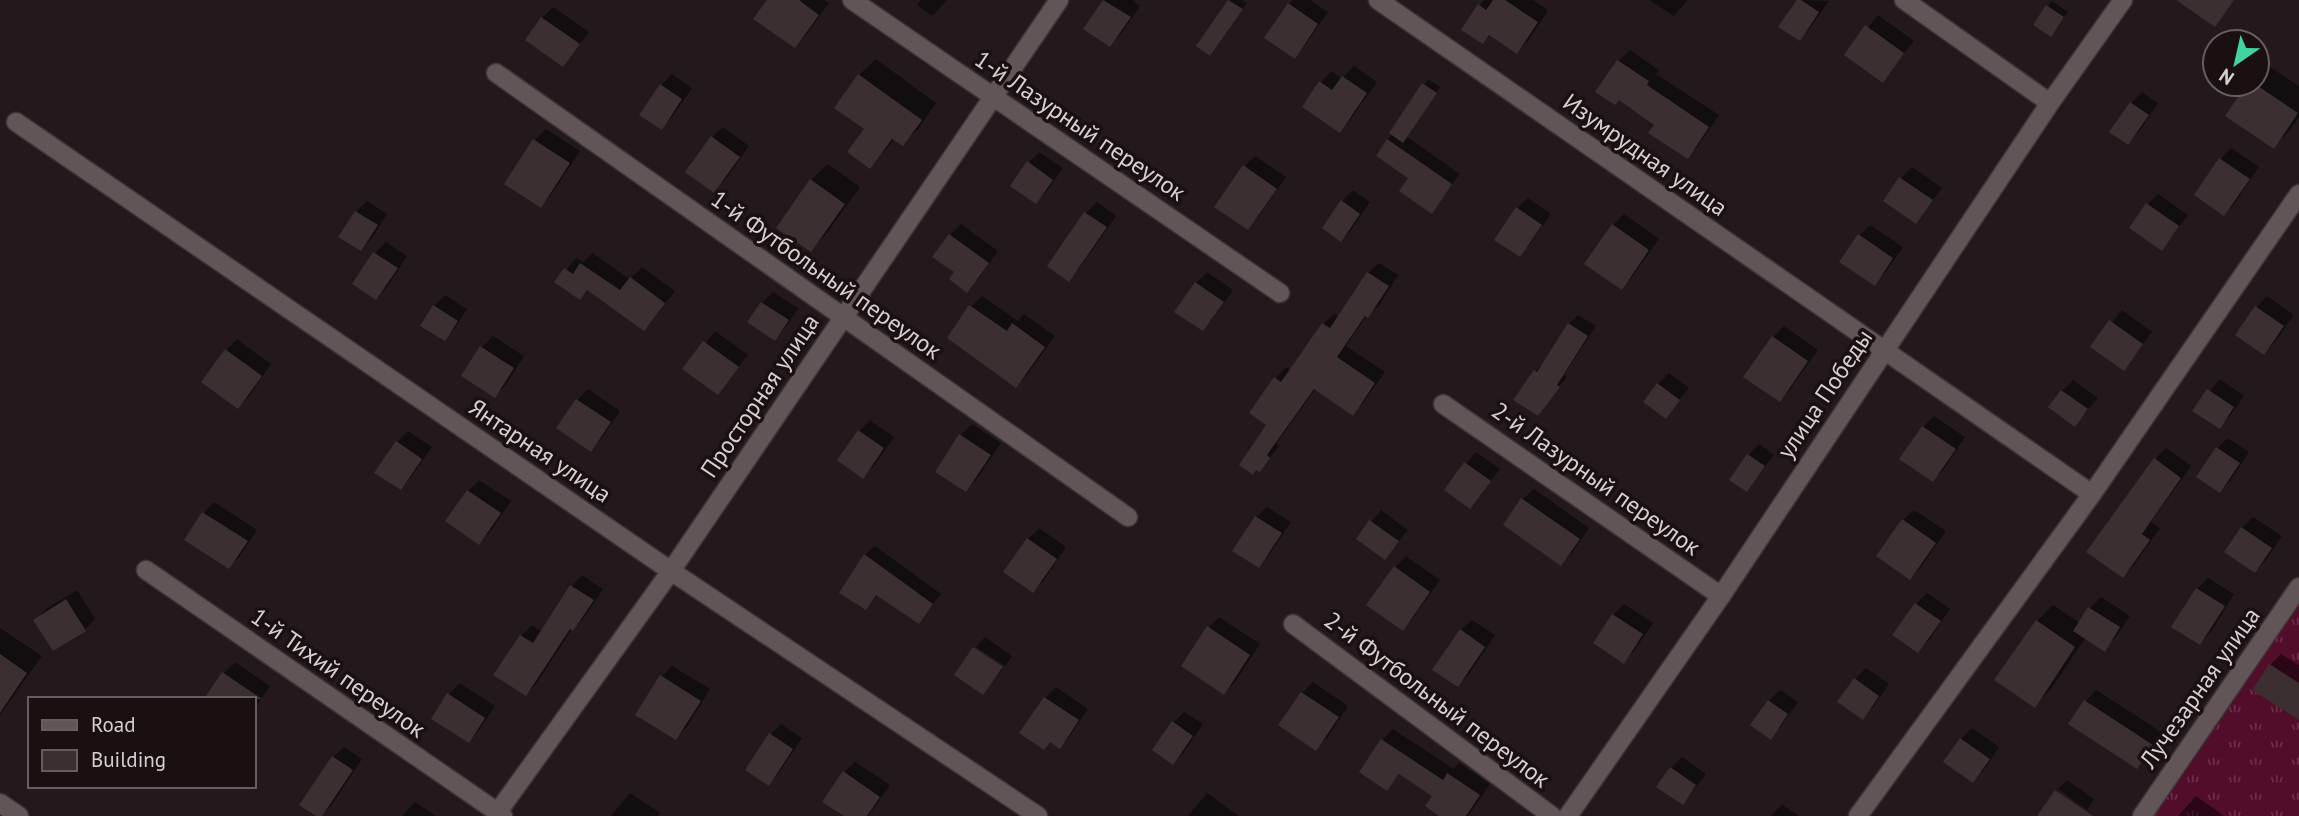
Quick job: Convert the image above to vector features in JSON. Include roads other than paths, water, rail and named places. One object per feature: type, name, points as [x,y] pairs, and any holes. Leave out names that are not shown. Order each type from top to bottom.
[{"type":"street","name":"1-й Лазурный переулок","points":[[852,0],[1280,293]]},
{"type":"street","name":"Просторная улица","points":[[498,815],[671,571],[1059,0]]},
{"type":"street","name":"Изумрудная улица","points":[[1378,0],[2092,494]]},
{"type":"street","points":[[1904,0],[2050,103]]},
{"type":"street","name":"улица Победы","points":[[1568,816],[1721,596],[2050,103],[2123,0]]},
{"type":"street","name":"1-й Футбольный переулок","points":[[496,73],[1128,517]]},
{"type":"street","name":"Янтарная улица","points":[[16,122],[671,571],[1038,816]]},
{"type":"street","points":[[1858,816],[2092,494],[2299,194]]},
{"type":"street","name":"2-й Лазурный переулок","points":[[1443,404],[1721,596]]},
{"type":"street","name":"1-й Тихий переулок","points":[[146,570],[498,815]]},
{"type":"street","name":"Лучезарная улица","points":[[2142,816],[2299,587]]},
{"type":"street","name":"2-й Футбольный переулок","points":[[1293,624],[1552,816]]},
{"type":"street","points":[[0,803],[19,816]]}]
